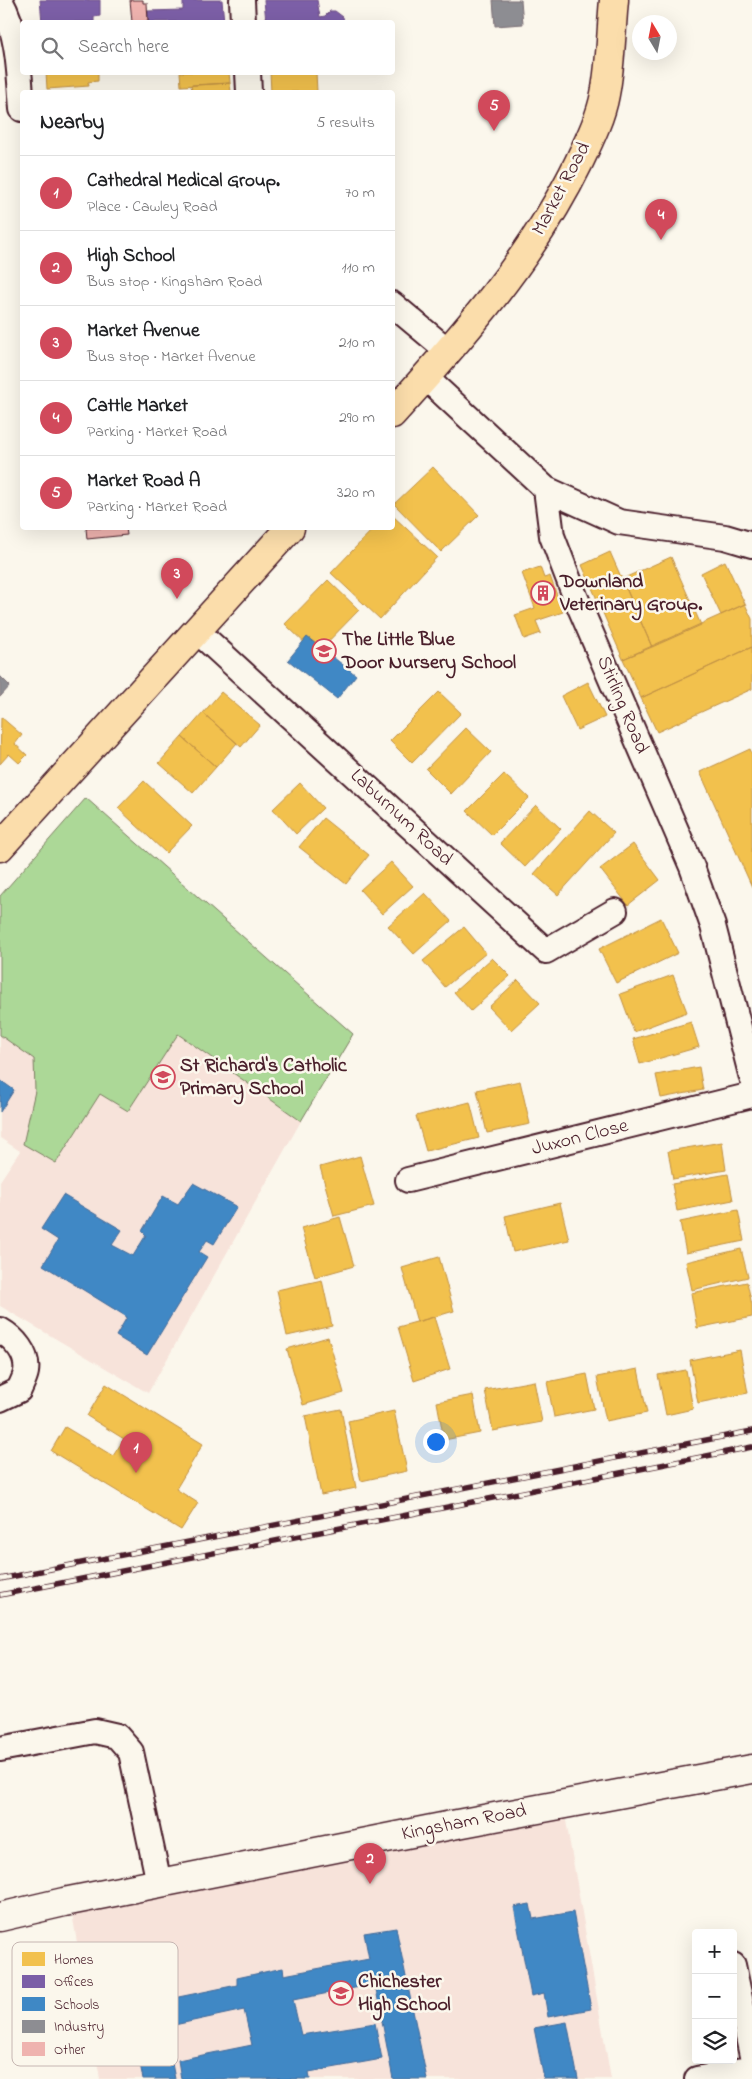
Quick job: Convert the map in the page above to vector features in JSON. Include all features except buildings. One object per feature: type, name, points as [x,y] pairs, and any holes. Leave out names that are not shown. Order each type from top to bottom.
[{"type":"main road","name":"Market Road","points":[[395,411],[490,301],[530,249],[562,196],[589,141],[605,96],[614,0]]},
{"type":"main road","points":[[0,847],[288,530]]},
{"type":"street","points":[[0,0],[10,17],[16,38],[20,90]]},
{"type":"street","points":[[242,0],[244,20]]},
{"type":"street","points":[[248,75],[250,90]]},
{"type":"street","points":[[395,306],[448,350]]},
{"type":"street","points":[[425,377],[546,489],[619,522],[725,537],[752,545]]},
{"type":"street","name":"Stirling Road","points":[[546,489],[552,536],[575,596],[692,867],[713,926],[752,1078]]},
{"type":"street","name":"Laburnum Road","points":[[197,631],[546,951],[615,911]]},
{"type":"street","name":"Juxon Close","points":[[408,1180],[752,1095]]},
{"type":"street","points":[[0,1330],[12,1337],[22,1351],[26,1371],[19,1390],[0,1399]]},
{"type":"street","points":[[0,1749],[95,1731],[117,1736],[132,1752],[159,1883]]},
{"type":"street","name":"Kingsham Road","points":[[0,1916],[462,1823],[752,1769]]},
{"type":"street","points":[[737,1958],[752,1955]]},
{"type":"street","points":[[735,1974],[752,2056]]},
{"type":"street","points":[[697,2079],[752,2068]]},
{"type":"shaded area","name":"St Richard's Catholic Primary School","points":[[86,798],[353,1034],[301,1121],[148,1393],[0,1306],[0,1181],[20,1151],[0,1138],[0,896]]},
{"type":"shaded area","name":"Chichester High School","points":[[565,1815],[611,2079],[100,2079],[98,2066],[178,2066],[178,1942],[77,1942],[71,1907]]},
{"type":"green space","points":[[86,798],[353,1034],[301,1121],[178,1034],[128,1111],[100,1094],[56,1163],[23,1144],[35,1091],[34,1059],[0,1035],[0,896]]},
{"type":"railway","points":[[0,1579],[752,1431]]},
{"type":"railway","points":[[0,1595],[752,1447]]},
{"type":"place","name":"Market Road A","points":[[494,131]]},
{"type":"place","name":"Cattle Market","points":[[661,240]]},
{"type":"place","name":"Downland Veterinary Group.","points":[[543,593]]},
{"type":"place","name":"Market Avenue","points":[[177,599]]},
{"type":"place","name":"The Little Blue Door Nursery School","points":[[324,651]]},
{"type":"place","name":"St Richard's Catholic Primary School","points":[[163,1077]]},
{"type":"place","name":"Cathedral Medical Group.","points":[[136,1473]]},
{"type":"place","name":"High School","points":[[370,1884]]},
{"type":"place","name":"Chichester High School","points":[[341,1993]]}]
